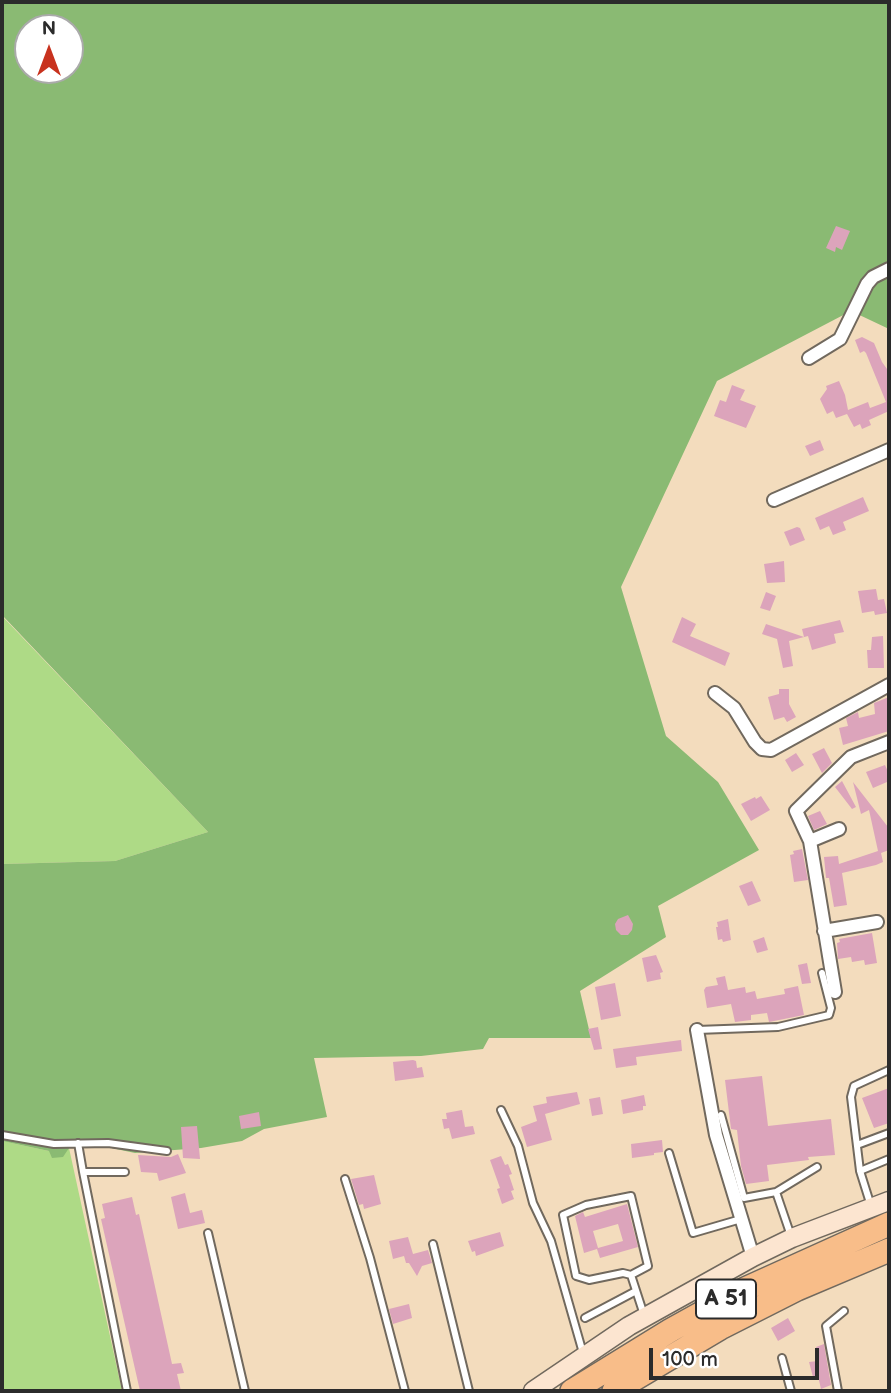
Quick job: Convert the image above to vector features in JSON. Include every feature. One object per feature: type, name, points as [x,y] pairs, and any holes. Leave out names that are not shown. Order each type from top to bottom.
[{"type":"highway","name":"A 51","points":[[572,1391],[670,1330],[744,1289],[889,1224]]},
{"type":"highway","name":"A 51","points":[[614,1391],[720,1328],[797,1289],[889,1250]]},
{"type":"street","points":[[809,358],[840,339],[867,284],[873,277],[889,269]]},
{"type":"street","points":[[774,500],[889,450]]},
{"type":"street","points":[[715,693],[734,708],[755,742],[762,749],[771,750],[889,685]]},
{"type":"street","points":[[835,992],[810,841],[796,811],[851,757],[889,742]]},
{"type":"street","points":[[810,841],[839,829]]},
{"type":"street","points":[[824,930],[877,922]]},
{"type":"street","points":[[697,1030],[716,1135],[753,1257]]},
{"type":"street","points":[[533,1391],[583,1355],[644,1317],[753,1257],[792,1238],[889,1201]]},
{"type":"lane","points":[[697,1030],[778,1027],[829,1016],[831,1008],[822,973]]},
{"type":"lane","points":[[872,1208],[860,1171],[850,1106],[853,1090],[864,1080],[889,1070]]},
{"type":"lane","points":[[501,1110],[518,1146],[533,1203],[551,1241],[583,1355]]},
{"type":"lane","points":[[721,1115],[744,1198],[776,1192],[817,1167]]},
{"type":"lane","points":[[857,1144],[889,1132]]},
{"type":"lane","points":[[2,1135],[54,1144],[108,1143],[167,1151]]},
{"type":"lane","points":[[78,1143],[127,1391]]},
{"type":"lane","points":[[669,1153],[693,1233],[741,1219]]},
{"type":"lane","points":[[860,1171],[889,1159]]},
{"type":"lane","points":[[83,1172],[125,1172]]},
{"type":"lane","points":[[345,1179],[370,1258],[405,1391]]},
{"type":"lane","points":[[776,1192],[792,1238]]},
{"type":"lane","points":[[631,1196],[648,1266],[631,1275],[623,1273],[589,1280],[576,1276],[563,1215],[586,1205],[631,1196]]},
{"type":"lane","points":[[208,1233],[245,1391]]},
{"type":"lane","points":[[433,1244],[469,1391]]},
{"type":"lane","points":[[631,1275],[644,1317]]},
{"type":"lane","points":[[585,1318],[636,1291]]},
{"type":"lane","points":[[838,1391],[826,1326],[844,1311]]},
{"type":"lane","points":[[782,1358],[791,1391]]},
{"type":"green space","points":[[2,2],[889,2],[889,329],[851,311],[717,381],[621,587],[666,736],[718,782],[759,850],[658,906],[666,937],[580,991],[591,1038],[489,1038],[483,1049],[421,1056],[314,1058],[327,1117],[264,1129],[242,1141],[201,1148],[135,1153],[102,1146],[69,1148],[63,1157],[52,1158],[49,1151],[2,1141],[2,864],[115,861],[208,832],[2,615]]},
{"type":"green space","points":[[2,616],[208,832],[115,861],[2,864]]},
{"type":"green space","points":[[2,1141],[49,1151],[69,1148],[122,1391],[2,1391]]},
{"type":"building","points":[[836,226],[850,231],[842,250],[836,247],[835,252],[826,248]]},
{"type":"building","points":[[862,337],[874,343],[882,362],[889,368],[889,411],[869,420],[871,425],[862,429],[860,424],[854,427],[847,414],[836,418],[833,411],[827,414],[820,399],[827,389],[826,386],[839,381],[848,410],[868,402],[870,408],[886,402],[866,353],[860,353],[855,340]]},
{"type":"building","points":[[732,385],[745,390],[740,400],[756,406],[746,428],[714,416],[720,400],[726,402]]},
{"type":"building","points":[[820,440],[824,450],[810,456],[805,446]]},
{"type":"building","points":[[863,497],[869,511],[843,522],[846,530],[833,535],[829,526],[820,530],[815,518]]},
{"type":"building","points":[[797,527],[805,540],[790,546],[784,532]]},
{"type":"building","points":[[784,561],[785,582],[767,583],[764,564]]},
{"type":"building","points":[[876,589],[878,600],[884,599],[887,613],[862,613],[858,591]]},
{"type":"building","points":[[766,592],[776,596],[770,611],[760,608]]},
{"type":"building","points":[[682,617],[696,624],[690,636],[730,653],[725,666],[672,642]]},
{"type":"building","points":[[840,620],[844,632],[834,634],[836,643],[812,650],[808,636],[789,641],[793,666],[783,668],[777,639],[762,634],[766,624],[804,637],[802,629]]},
{"type":"building","points":[[883,636],[884,668],[868,668],[867,650],[871,650],[872,637]]},
{"type":"building","points":[[779,689],[789,689],[789,704],[796,717],[787,722],[784,717],[774,720],[768,697],[779,694]]},
{"type":"building","points":[[889,697],[889,731],[843,745],[839,728],[848,726],[846,718],[858,712],[859,718],[875,714],[874,703]]},
{"type":"building","points":[[824,748],[832,763],[822,773],[812,754]]},
{"type":"building","points":[[796,753],[804,765],[792,772],[785,760]]},
{"type":"building","points":[[885,765],[889,774],[887,782],[873,788],[866,772]]},
{"type":"building","points":[[842,781],[856,807],[852,809],[835,787]]},
{"type":"building","points":[[853,782],[888,827],[889,850],[881,853],[883,862],[842,873],[847,905],[834,907],[829,878],[826,878],[824,857],[838,856],[839,864],[878,851],[869,810],[861,814]]},
{"type":"building","points":[[761,796],[770,810],[751,821],[741,804]]},
{"type":"building","points":[[820,811],[827,824],[814,830],[808,816]]},
{"type":"building","points":[[802,849],[808,880],[794,882],[790,855],[794,854],[793,851]]},
{"type":"building","points":[[752,881],[761,901],[748,906],[739,886]]},
{"type":"building","points":[[628,915],[633,924],[632,930],[628,935],[621,935],[615,924],[618,919]]},
{"type":"building","points":[[728,919],[731,940],[723,942],[722,939],[718,940],[717,922]]},
{"type":"building","points":[[872,933],[877,963],[865,965],[864,960],[852,962],[851,957],[838,959],[839,939]]},
{"type":"building","points":[[764,937],[768,950],[757,953],[753,941]]},
{"type":"building","points":[[656,955],[663,972],[660,973],[661,979],[647,982],[642,958]]},
{"type":"building","points":[[807,963],[811,983],[802,984],[798,965]]},
{"type":"building","points":[[725,976],[728,990],[745,987],[746,993],[755,991],[757,999],[785,994],[784,989],[798,986],[804,1015],[769,1022],[767,1013],[751,1015],[751,1020],[735,1022],[731,1004],[707,1008],[704,990],[706,987],[718,985],[716,978]]},
{"type":"building","points":[[615,983],[621,1016],[601,1020],[595,987]]},
{"type":"building","points":[[598,1027],[602,1049],[594,1050],[588,1029]]},
{"type":"building","points":[[681,1040],[682,1051],[636,1057],[637,1065],[616,1068],[613,1049]]},
{"type":"building","points":[[416,1061],[417,1068],[422,1067],[424,1077],[395,1081],[393,1062]]},
{"type":"building","points":[[762,1076],[768,1126],[831,1119],[835,1155],[767,1165],[769,1181],[746,1184],[737,1130],[731,1129],[725,1080]]},
{"type":"building","points":[[889,1088],[889,1123],[874,1128],[862,1098]]},
{"type":"building","points":[[577,1092],[580,1104],[545,1114],[552,1140],[527,1147],[521,1127],[537,1121],[533,1106],[547,1103],[546,1097]]},
{"type":"building","points":[[644,1095],[646,1106],[643,1106],[643,1110],[623,1114],[621,1100]]},
{"type":"building","points":[[600,1097],[603,1114],[592,1116],[589,1099]]},
{"type":"building","points":[[462,1110],[465,1127],[473,1126],[475,1134],[452,1139],[449,1128],[444,1129],[442,1119],[447,1119],[446,1113]]},
{"type":"building","points":[[259,1112],[261,1126],[241,1129],[239,1116]]},
{"type":"building","points":[[197,1126],[200,1159],[183,1158],[181,1127]]},
{"type":"building","points":[[662,1140],[663,1152],[632,1158],[631,1144]]},
{"type":"building","points":[[178,1154],[186,1173],[159,1181],[157,1173],[141,1172],[138,1155],[171,1157]]},
{"type":"building","points":[[501,1156],[512,1174],[509,1175],[514,1190],[511,1191],[514,1199],[502,1204],[497,1189],[500,1188],[490,1160]]},
{"type":"building","points":[[374,1175],[381,1204],[364,1209],[363,1204],[359,1205],[351,1179]]},
{"type":"building","points":[[185,1193],[190,1213],[202,1210],[205,1223],[178,1229],[171,1197]]},
{"type":"building","points":[[132,1197],[136,1215],[139,1214],[172,1364],[181,1363],[184,1373],[177,1374],[181,1391],[140,1391],[101,1219],[105,1218],[102,1204]]},
{"type":"building","points":[[627,1204],[638,1247],[600,1258],[597,1249],[584,1253],[575,1216],[583,1212],[585,1217]],"holes":[[[618,1224],[623,1241],[598,1248],[593,1231]]]},
{"type":"building","points":[[500,1232],[504,1246],[476,1256],[475,1251],[472,1252],[468,1241]]},
{"type":"building","points":[[408,1237],[413,1254],[428,1250],[432,1263],[422,1266],[417,1276],[409,1263],[406,1263],[404,1256],[393,1259],[389,1241]]},
{"type":"building","points":[[409,1304],[412,1318],[393,1324],[389,1309]]},
{"type":"building","points":[[788,1318],[795,1331],[778,1341],[771,1328]]},
{"type":"building","points":[[824,1344],[831,1385],[821,1389],[818,1376],[813,1377],[809,1362],[818,1361],[816,1347]]}]
